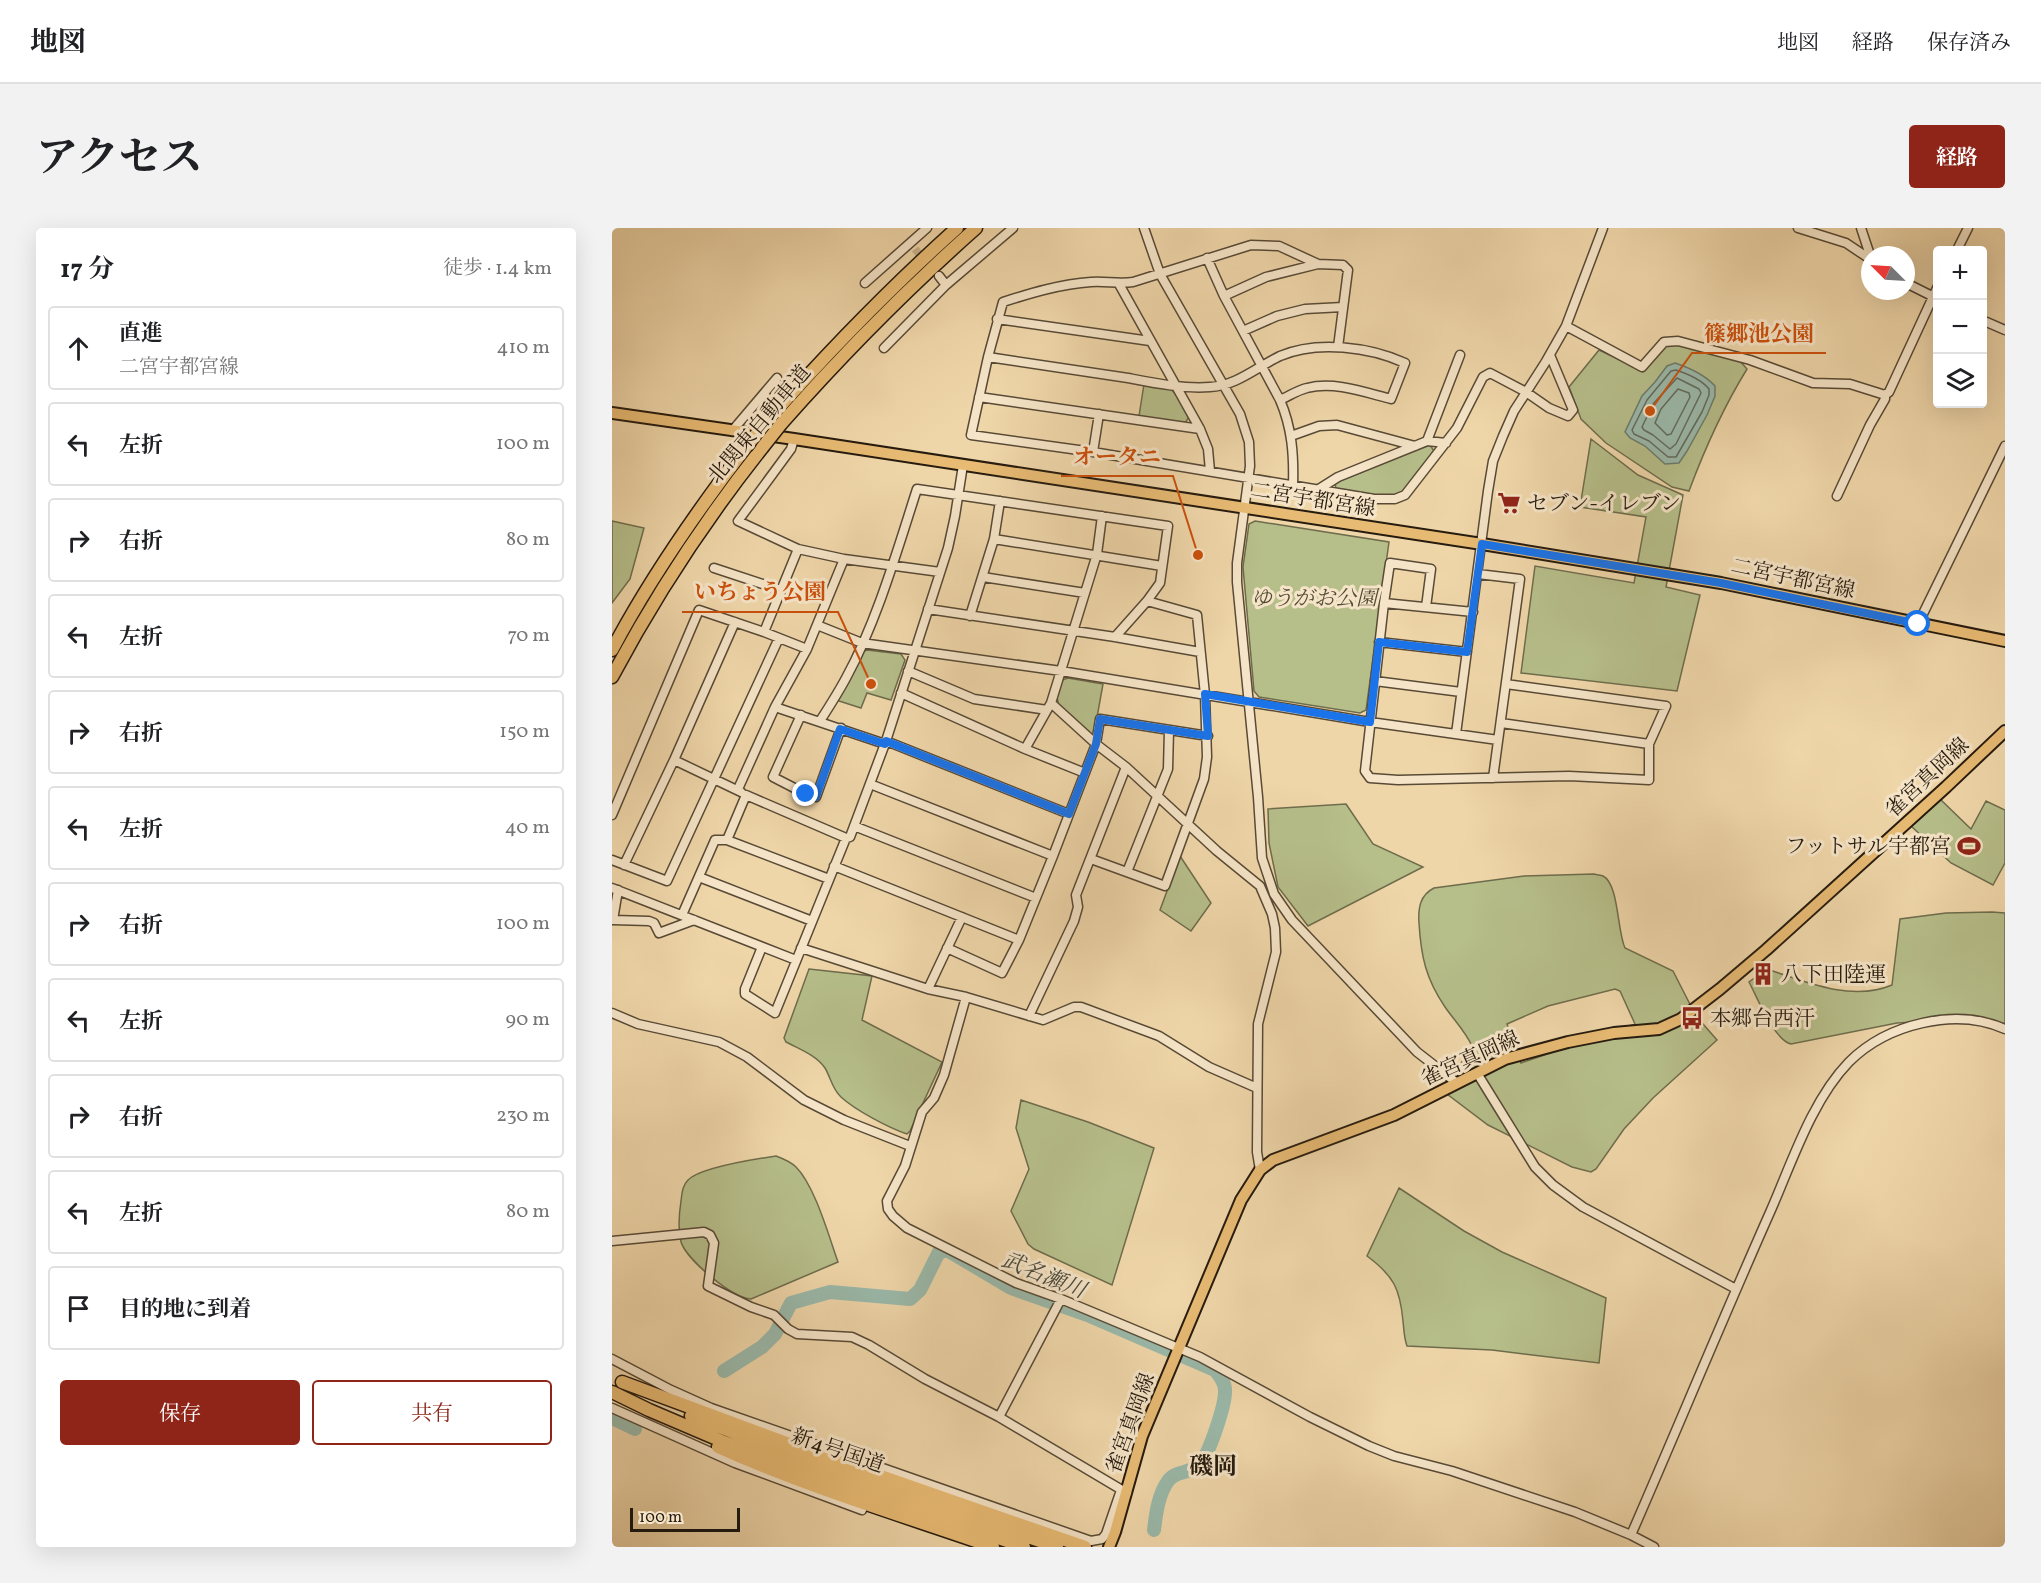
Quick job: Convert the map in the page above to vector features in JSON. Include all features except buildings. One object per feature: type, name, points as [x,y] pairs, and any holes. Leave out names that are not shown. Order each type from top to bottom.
[{"type":"highway","name":"北関東自動車道","points":[[612,650],[664,562],[697,512],[767,421],[822,358],[878,301],[957,228]]},
{"type":"highway","name":"北関東自動車道","points":[[612,677],[674,569],[709,518],[781,424],[886,310],[976,228]]},
{"type":"highway","name":"新4号国道","points":[[617,1379],[696,1418],[745,1438],[1057,1547]]},
{"type":"highway","points":[[617,1379],[800,1448],[1084,1547]]},
{"type":"highway","name":"新4号国道","points":[[612,1392],[649,1410],[761,1456],[1023,1547]]},
{"type":"highway","points":[[649,1410],[678,1429],[746,1460],[864,1504],[993,1547]]},
{"type":"main road","name":"二宮宇都宮線","points":[[612,413],[1482,544],[1721,583],[2005,641]]},
{"type":"main road","name":"雀宮真岡線","points":[[1108,1547],[1115,1532],[1124,1492],[1142,1436],[1241,1200],[1260,1170],[1273,1160],[1394,1115],[1505,1059],[1534,1050],[1614,1033],[1659,1029],[1686,1016],[1766,950],[1938,795],[2005,731]]},
{"type":"street","points":[[865,283],[912,246],[927,228]]},
{"type":"street","points":[[884,348],[946,285],[1013,228]]},
{"type":"street","points":[[1144,228],[1160,274],[1240,414],[1248,436],[1251,453],[1237,563],[1237,582],[1262,858],[1274,894],[1288,914],[1417,1052],[1457,1083]]},
{"type":"street","points":[[1456,734],[1493,461],[1514,411],[1566,326],[1603,228]]},
{"type":"street","points":[[1798,228],[1846,243],[1861,252]]},
{"type":"street","points":[[1861,228],[1867,246]]},
{"type":"street","points":[[1959,246],[1968,228]]},
{"type":"street","points":[[1318,264],[1280,246],[1251,245],[1133,282],[1119,284],[1090,282],[1035,292],[1003,302],[997,319],[971,435],[1093,452],[1374,499],[1395,499],[1405,495],[1457,428],[1483,377],[1490,374],[1526,392],[1549,408],[1568,416],[1573,410],[1550,355]]},
{"type":"street","points":[[1207,258],[1224,296],[1287,417],[1294,453],[1293,486]]},
{"type":"street","points":[[1224,296],[1266,277],[1318,264],[1343,265],[1348,270],[1338,347]]},
{"type":"street","points":[[939,276],[946,285]]},
{"type":"street","points":[[1119,284],[1200,429],[1208,449],[1210,471]]},
{"type":"street","points":[[1915,288],[1933,297]]},
{"type":"street","points":[[1837,496],[1870,425],[1885,395],[1889,392],[1934,300]]},
{"type":"street","points":[[1243,331],[1276,316],[1295,311],[1343,307]]},
{"type":"street","points":[[997,319],[1150,341]]},
{"type":"street","points":[[1987,322],[2005,330]]},
{"type":"street","points":[[1566,326],[1642,366],[1664,342],[1678,341],[1750,360],[1813,383],[1850,384],[1885,395]]},
{"type":"street","points":[[988,357],[1174,386],[1210,387],[1241,378],[1281,356],[1321,347],[1338,347],[1405,363],[1391,399],[1351,389],[1326,386],[1306,388],[1280,400]]},
{"type":"street","points":[[1428,441],[1460,355]]},
{"type":"street","points":[[732,431],[777,378]]},
{"type":"street","points":[[979,397],[1200,429]]},
{"type":"street","points":[[1093,452],[1099,414]]},
{"type":"street","points":[[1291,436],[1319,426],[1337,425],[1415,446]]},
{"type":"street","points":[[794,439],[790,449],[738,521],[798,549],[844,559],[940,572]]},
{"type":"street","points":[[1319,489],[1338,477],[1428,441],[1446,443]]},
{"type":"street","points":[[1918,624],[2005,447]]},
{"type":"street","points":[[762,947],[745,994],[775,1013],[834,866],[854,826],[885,742],[953,526],[963,465]]},
{"type":"street","points":[[820,721],[846,677],[862,643],[892,566],[917,489],[1168,526],[1160,583],[1115,637]]},
{"type":"street","points":[[970,616],[993,539],[1000,501]]},
{"type":"street","points":[[1025,749],[1049,707],[1061,671],[1086,593],[1096,554],[1102,516]]},
{"type":"street","points":[[993,539],[1162,566]]},
{"type":"street","points":[[764,632],[798,549]]},
{"type":"street","points":[[727,840],[742,792],[775,707],[807,650],[844,559]]},
{"type":"street","points":[[1426,607],[1431,569],[1390,563],[1365,771],[1370,778],[1398,780],[1569,776],[1649,780],[1649,744],[1666,706],[1506,684]]},
{"type":"street","points":[[714,568],[781,590]]},
{"type":"street","points":[[1478,574],[1520,579],[1493,778]]},
{"type":"street","points":[[983,577],[1086,593]]},
{"type":"street","points":[[1091,859],[1165,886],[1204,779],[1208,736],[1197,615],[1147,601]]},
{"type":"street","points":[[1384,603],[1473,612]]},
{"type":"street","points":[[928,609],[1200,652]]},
{"type":"street","points":[[612,815],[699,610],[764,632],[807,650]]},
{"type":"street","points":[[624,865],[674,760],[735,622]]},
{"type":"street","points":[[817,625],[862,643],[1061,671],[1370,722],[1498,740]]},
{"type":"street","points":[[612,860],[667,881],[779,638]]},
{"type":"street","points":[[1379,642],[1467,652]]},
{"type":"street","points":[[908,671],[974,699],[1049,707],[1126,767],[1188,825],[1260,886],[1272,914],[1276,952],[1258,1024],[1257,1152],[1260,1170]]},
{"type":"street","points":[[1375,681],[1461,692]]},
{"type":"street","points":[[901,693],[1025,749],[1085,773]]},
{"type":"street","points":[[775,707],[885,742],[1069,814]]},
{"type":"street","points":[[801,715],[773,777],[806,794],[816,797],[840,729]]},
{"type":"street","points":[[947,948],[1002,973],[1019,940],[1053,856],[1096,744],[1100,719],[1208,736]]},
{"type":"street","points":[[1501,723],[1649,744]]},
{"type":"street","points":[[1127,872],[1168,770],[1169,730]]},
{"type":"street","points":[[674,760],[848,837]]},
{"type":"street","points":[[1029,1016],[1074,921],[1078,907],[1076,895],[1126,767]]},
{"type":"street","points":[[870,784],[1053,856]]},
{"type":"street","points":[[854,826],[1036,898]]},
{"type":"street","points":[[682,915],[716,840],[727,840],[829,879]]},
{"type":"street","points":[[834,866],[1019,940]]},
{"type":"street","points":[[699,877],[812,921]]},
{"type":"street","points":[[694,920],[659,933],[654,923],[649,921],[613,920],[615,889],[796,960]]},
{"type":"street","points":[[1275,928],[1280,919],[1288,914]]},
{"type":"street","points":[[928,989],[962,917]]},
{"type":"street","points":[[801,948],[928,989],[1043,1020],[1074,1007],[1081,1007],[1159,1036],[1209,1067],[1257,1088]]},
{"type":"street","points":[[966,998],[944,1075],[934,1098],[922,1112],[905,1166],[887,1202],[888,1209],[893,1216],[907,1227],[1016,1283],[1061,1299],[1200,1357],[1310,1417],[1369,1446],[1394,1456],[1452,1471],[1575,1512],[1654,1547]]},
{"type":"street","points":[[612,1013],[638,1024],[719,1042],[747,1057],[804,1100],[910,1146]]},
{"type":"street","points":[[1631,1535],[1810,1121],[1834,1079],[1851,1060],[1871,1045],[1893,1033],[1918,1024],[1946,1020],[1976,1021],[2005,1029]]},
{"type":"street","points":[[1477,1073],[1535,1167],[1553,1185],[1583,1207],[1736,1289]]},
{"type":"street","points":[[612,1241],[704,1232],[710,1235],[714,1243],[708,1286],[751,1307],[774,1315],[788,1329],[797,1334],[852,1337],[861,1341],[925,1379],[999,1417],[1124,1492],[1106,1534],[1102,1539],[1091,1541],[711,1408],[612,1359]]},
{"type":"street","points":[[999,1417],[1061,1299]]},
{"type":"street","points":[[612,1408],[735,1463],[862,1510]]},
{"type":"green space","points":[[1678,344],[1739,360],[1747,369],[1715,428],[1689,491],[1672,487],[1606,443],[1581,419],[1569,387],[1599,350],[1644,371],[1666,345]]},
{"type":"green space","points":[[1144,384],[1173,391],[1189,417],[1185,423],[1139,416]]},
{"type":"green space","points":[[1591,439],[1638,475],[1683,495],[1666,587],[1700,595],[1677,691],[1521,673],[1535,566],[1634,583],[1646,517],[1580,507]]},
{"type":"green space","points":[[1430,445],[1434,451],[1412,481],[1397,495],[1384,497],[1336,489],[1335,483]]},
{"type":"green space","points":[[612,521],[644,528],[630,579],[612,603]]},
{"type":"green space","name":"ゆうがお公園","points":[[1255,521],[1389,542],[1366,710],[1360,713],[1259,697],[1254,691],[1243,567],[1249,524]]},
{"type":"green space","points":[[867,650],[901,654],[905,660],[891,700],[867,693],[861,708],[836,700],[862,652]]},
{"type":"green space","points":[[1068,678],[1103,684],[1094,734],[1091,735],[1059,707],[1057,697],[1062,680]]},
{"type":"green space","name":"フットサル宇都宮","points":[[1940,799],[1971,829],[1986,801],[2005,810],[2005,863],[1993,885],[1951,863],[1911,826]]},
{"type":"green space","points":[[1346,804],[1373,844],[1423,867],[1308,926],[1278,887],[1269,843],[1268,809]]},
{"type":"green space","points":[[1180,856],[1211,903],[1191,931],[1160,910]]},
{"type":"green space","points":[[1594,874],[1603,876],[1612,888],[1625,948],[1673,971],[1696,1016],[1717,1040],[1653,1098],[1624,1129],[1596,1169],[1591,1172],[1572,1167],[1488,1125],[1447,1094],[1445,1089],[1472,1046],[1445,1007],[1429,977],[1420,935],[1421,902],[1434,888],[1524,876]],"holes":[[[1615,989],[1620,991],[1635,1024],[1521,1063],[1507,1024],[1548,1006]]]},
{"type":"green space","points":[[1946,913],[2005,913],[2005,1025],[1949,1020],[1897,1023],[1791,1044],[1778,1035],[1772,1027],[1749,982],[1767,969],[1829,988],[1861,992],[1877,990],[1892,985],[1900,919]]},
{"type":"green space","points":[[809,969],[872,976],[862,1020],[942,1062],[907,1134],[872,1118],[847,1102],[836,1090],[825,1068],[817,1059],[786,1042],[784,1038]]},
{"type":"green space","points":[[1021,1100],[1088,1122],[1154,1148],[1112,1285],[1034,1249],[1028,1244],[1011,1211],[1029,1169],[1016,1128]]},
{"type":"green space","points":[[776,1156],[796,1167],[809,1186],[821,1212],[838,1262],[751,1299],[733,1292],[711,1277],[685,1250],[681,1242],[679,1227],[682,1193],[688,1180],[704,1171]]},
{"type":"green space","points":[[1399,1188],[1464,1231],[1502,1252],[1606,1298],[1599,1363],[1492,1350],[1407,1346],[1400,1300],[1394,1284],[1384,1270],[1367,1256]]},
{"type":"water","points":[[1675,363],[1696,372],[1711,382],[1715,386],[1715,396],[1707,415],[1679,463],[1665,464],[1625,432],[1642,396],[1667,366]]},
{"type":"waterway","name":"武名瀬川","points":[[724,1371],[762,1347],[775,1334],[791,1303],[830,1292],[910,1299],[920,1290],[939,1252],[947,1250],[1011,1288],[1090,1316],[1215,1370],[1222,1379],[1225,1397],[1204,1459],[1196,1467],[1175,1475],[1168,1481],[1160,1498],[1154,1530]]},
{"type":"waterway","name":"武名瀬川","points":[[612,1418],[635,1429]]},
{"type":"tunnel","points":[[915,249],[927,263]]},
{"type":"place","name":"篠郷池公園","points":[[1650,411]]},
{"type":"place","name":"セブン-イレブン","points":[[1509,503]]},
{"type":"place","name":"オータニ","points":[[1198,555]]},
{"type":"place","name":"いちょう公園","points":[[871,684]]},
{"type":"place","name":"フットサル宇都宮","points":[[1969,846]]},
{"type":"place","name":"八下田陸運","points":[[1763,974]]},
{"type":"place","name":"本郷台西汗","points":[[1692,1018]]},
{"type":"district","name":"磯岡","points":[[1213,1466]]},
{"type":"route","points":[[806,794],[816,797],[840,729],[885,744],[886,741],[1069,814],[1096,744],[1100,719],[1208,736],[1205,694],[1370,722],[1379,642],[1467,652],[1482,544],[1721,583],[1918,624]]}]
